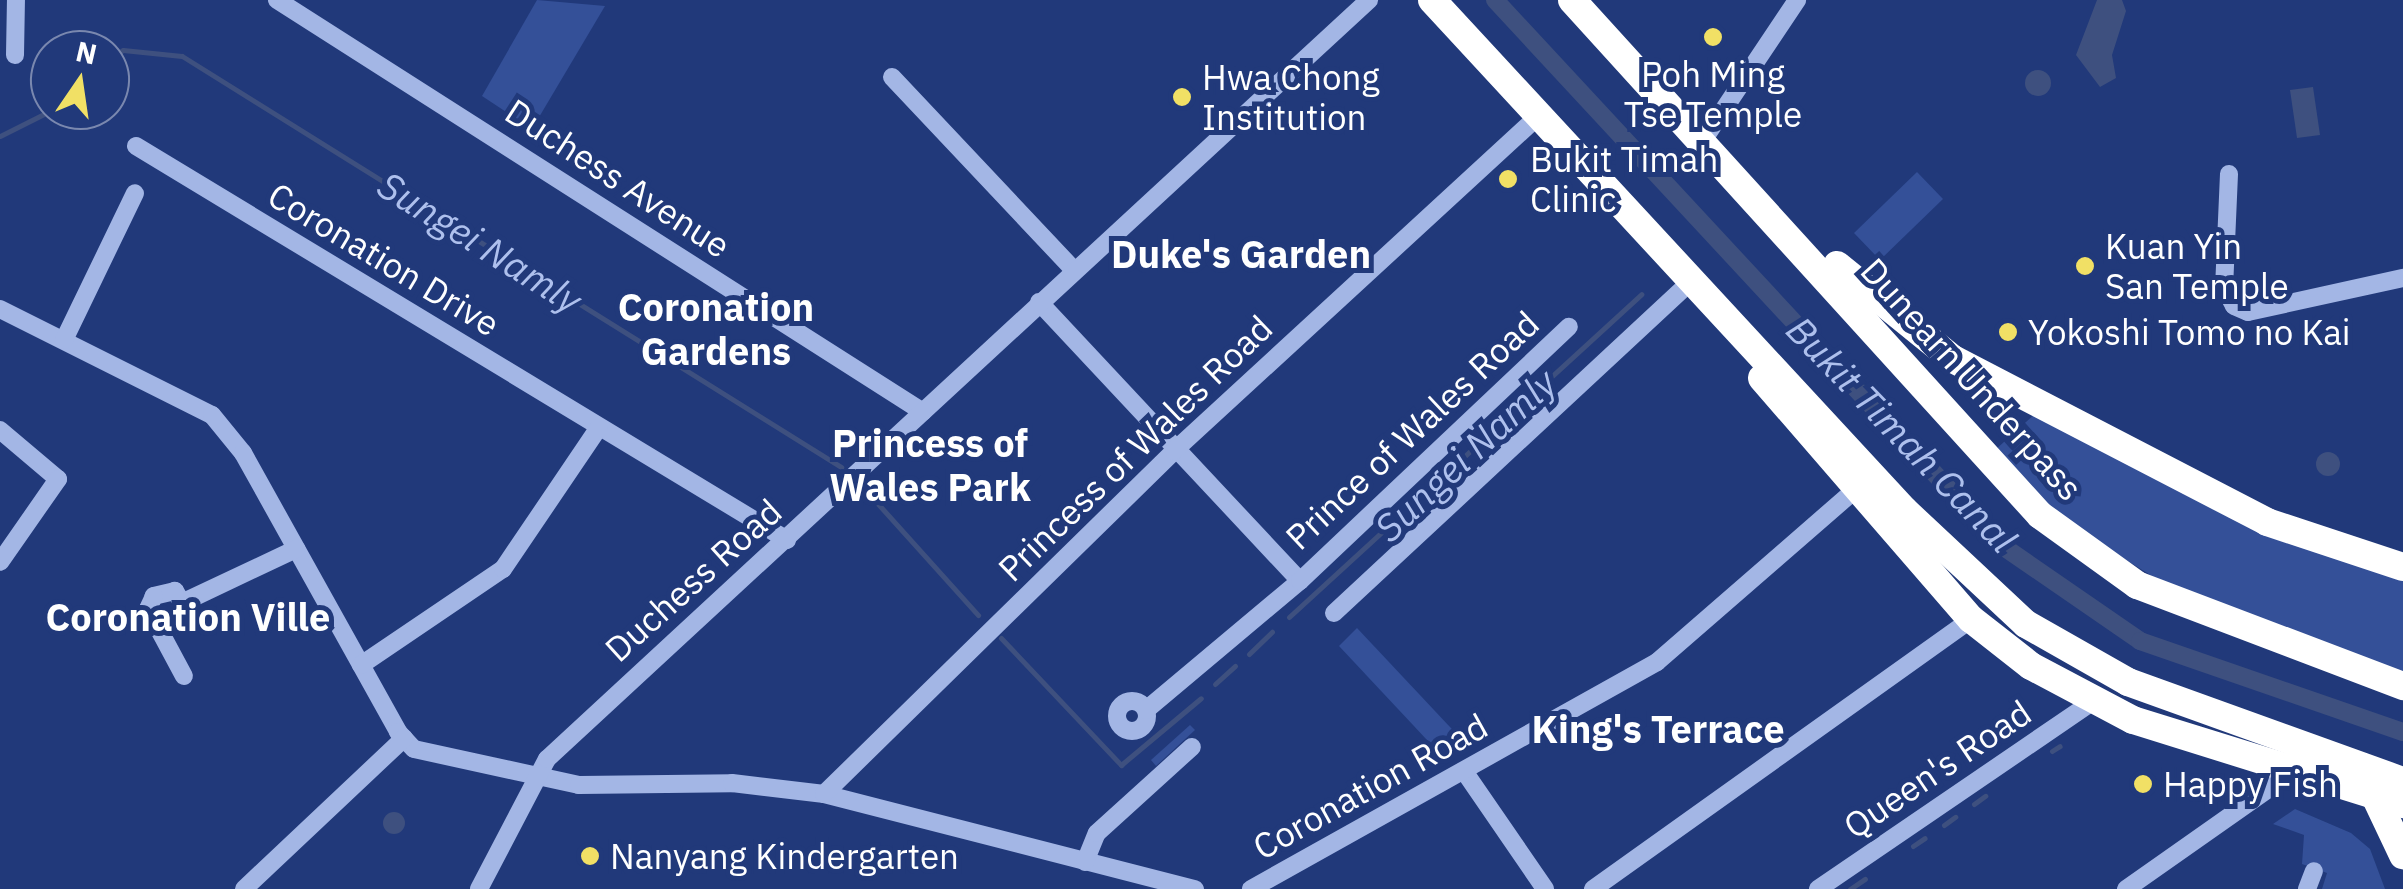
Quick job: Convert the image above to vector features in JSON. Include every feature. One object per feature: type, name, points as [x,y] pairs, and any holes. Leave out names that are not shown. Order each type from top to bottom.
[{"type":"highway","points":[[1432,0],[1634,217],[1638,240],[1694,292],[1904,510],[2026,624],[2128,682],[2403,781]]},
{"type":"highway","points":[[1572,0],[1776,220],[1953,359],[2267,522],[2403,567]]},
{"type":"highway","name":"Dunearn Underpass","points":[[1776,220],[1997,472],[2087,553],[2172,600],[2403,686]]},
{"type":"highway","points":[[1694,292],[1856,489],[1971,619],[2031,666],[2092,702],[2403,804]]},
{"type":"highway","points":[[2374,794],[2403,855]]},
{"type":"street","points":[[15,55],[16,0]]},
{"type":"street","name":"Duchess Avenue","points":[[277,0],[923,412]]},
{"type":"street","name":"Duchess Road","points":[[479,889],[547,759],[1369,0]]},
{"type":"street","points":[[1702,142],[1797,0]]},
{"type":"street","points":[[892,77],[1074,270]]},
{"type":"street","name":"Princess of Wales Road","points":[[824,794],[1174,451],[1540,114]]},
{"type":"street","name":"Coronation Drive","points":[[136,146],[787,540]]},
{"type":"street","points":[[2228,174],[2224,287],[2234,306],[2248,312],[2403,278]]},
{"type":"street","points":[[64,340],[135,193]]},
{"type":"street","points":[[1334,612],[1694,292]]},
{"type":"street","name":"Prince of Wales Road","points":[[1039,302],[1174,451],[1300,581]]},
{"type":"street","points":[[0,309],[212,415],[243,453],[404,738],[437,758],[579,785],[732,783],[824,794],[1195,889]]},
{"type":"street","name":"Prince of Wales Road","points":[[1146,710],[1300,581],[1569,327]]},
{"type":"street","points":[[361,665],[503,570],[599,428]]},
{"type":"street","points":[[0,430],[58,479],[0,562]]},
{"type":"street","name":"Coronation Road","points":[[1252,889],[1657,662],[1856,489]]},
{"type":"street","points":[[186,601],[296,549]]},
{"type":"street","points":[[184,676],[163,629],[149,616],[154,596],[168,590],[186,601]]},
{"type":"street","points":[[163,629],[184,622],[186,601]]},
{"type":"street","points":[[1593,889],[1971,619]]},
{"type":"street","name":"Queen's Road","points":[[1818,889],[2092,702]]},
{"type":"street","points":[[244,889],[404,738]]},
{"type":"street","points":[[1085,862],[1097,833],[1192,747]]},
{"type":"street","points":[[2126,889],[2289,767]]},
{"type":"street","points":[[1464,771],[1545,889]]},
{"type":"shaded area","points":[[537,0],[605,6],[532,129],[482,96]]},
{"type":"shaded area","points":[[2097,0],[2122,0],[2126,11],[2112,55],[2116,78],[2100,87],[2076,55]]},
{"type":"shaded area","points":[[2038,70],[2047,74],[2051,83],[2047,92],[2038,96],[2029,92],[2025,83],[2029,74]]},
{"type":"shaded area","points":[[2313,87],[2320,135],[2297,138],[2290,90]]},
{"type":"shaded area","points":[[1917,172],[1943,199],[1880,260],[1854,233]]},
{"type":"shaded area","points":[[2036,413],[2265,531],[2403,578],[2403,672],[2165,584],[2071,526],[1994,451]]},
{"type":"shaded area","points":[[2328,452],[2340,464],[2328,476],[2316,464]]},
{"type":"shaded area","points":[[1357,628],[1465,743],[1442,756],[1339,646]]},
{"type":"shaded area","points":[[1190,725],[1195,730],[1156,766],[1151,760]]},
{"type":"shaded area","points":[[2295,809],[2351,833],[2370,849],[2385,889],[2322,889],[2327,873],[2302,864],[2304,835],[2273,824]]},
{"type":"shaded area","points":[[394,812],[402,815],[402,831],[394,834],[386,831],[383,823],[386,815]]},
{"type":"waterway","name":"Bukit Timah Canal","points":[[1495,0],[2001,545],[2140,641],[2403,732]]},
{"type":"waterway","name":"Sungei Namly","points":[[130,51],[182,56],[841,467]]},
{"type":"waterway","name":"Sungei Namly","points":[[0,136],[30,121]]},
{"type":"waterway","name":"Sungei Namly","points":[[1289,617],[1641,294]]},
{"type":"waterway","name":"Sungei Namly","points":[[861,485],[978,615]]},
{"type":"waterway","name":"Sungei Namly","points":[[1249,654],[1272,632]]},
{"type":"waterway","name":"Sungei Namly","points":[[1001,638],[1121,765],[1201,698]]},
{"type":"waterway","name":"Sungei Namly","points":[[1215,684],[1235,666]]},
{"type":"waterway","points":[[2052,751],[2060,746]]},
{"type":"waterway","points":[[1974,804],[1985,796]]},
{"type":"waterway","points":[[1944,825],[1955,817]]},
{"type":"waterway","points":[[1913,846],[1925,838]]},
{"type":"waterway","points":[[1850,889],[1865,879]]},
{"type":"place","name":"Poh Ming Tse Temple","points":[[1713,37]]},
{"type":"place","name":"Hwa Chong Institution","points":[[1182,97]]},
{"type":"place","name":"Bukit Timah Clinic","points":[[1508,179]]},
{"type":"place","name":"Kuan Yin San Temple","points":[[2085,266]]},
{"type":"place","name":"Yokoshi Tomo no Kai","points":[[2008,332]]},
{"type":"place","name":"Happy Fish","points":[[2143,784]]},
{"type":"place","name":"Nanyang Kindergarten","points":[[590,856]]},
{"type":"district","name":"Duke's Garden","points":[[1241,254]]},
{"type":"district","name":"Coronation Gardens","points":[[716,328]]},
{"type":"district","name":"Princess of Wales Park","points":[[930,464]]},
{"type":"district","name":"Coronation Ville","points":[[188,617]]},
{"type":"district","name":"King's Terrace","points":[[1658,729]]}]
